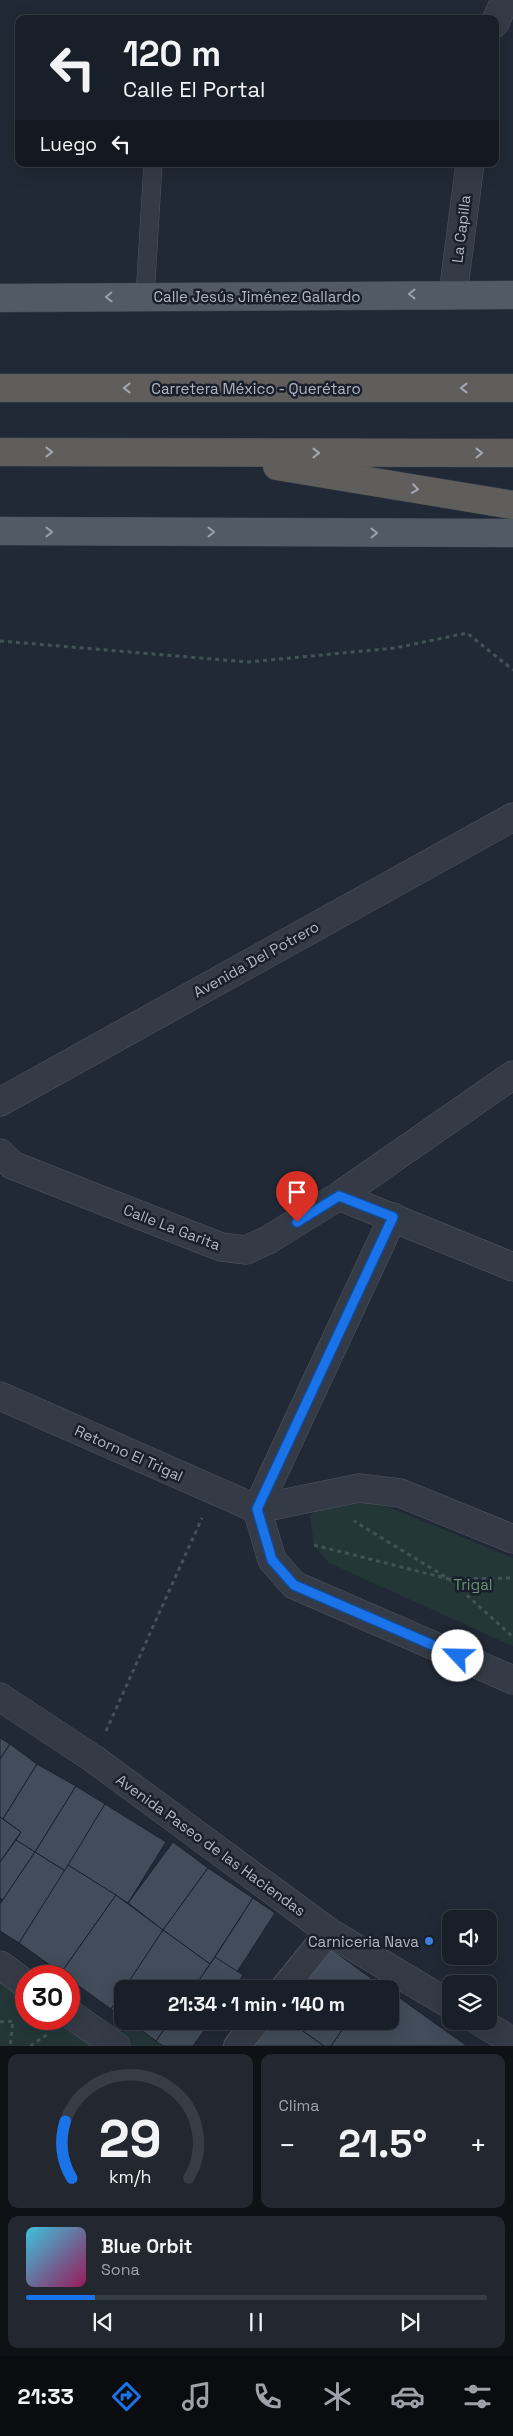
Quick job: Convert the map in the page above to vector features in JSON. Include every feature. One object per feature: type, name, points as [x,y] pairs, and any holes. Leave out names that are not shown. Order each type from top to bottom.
[{"type":"highway","name":"Carretera México - Querétaro","points":[[0,388],[513,388]]},
{"type":"highway","points":[[0,452],[513,453]]},
{"type":"highway","points":[[194,453],[513,504]]},
{"type":"main road","name":"Calle Jesús Jiménez Gallardo","points":[[0,298],[513,295]]},
{"type":"main road","points":[[0,531],[513,533]]},
{"type":"street","points":[[498,15],[504,0]]},
{"type":"street","name":"La Capilla","points":[[453,294],[470,167]]},
{"type":"street","name":"Avenida Del Potrero","points":[[0,1102],[513,817]]},
{"type":"street","name":"Calle La Garita","points":[[0,1153],[12,1165],[221,1247],[246,1250],[268,1240],[339,1196],[506,1088]]},
{"type":"street","points":[[339,1196],[513,1266]]},
{"type":"street","points":[[393,1217],[257,1509],[272,1560],[294,1585],[513,1680]]},
{"type":"street","name":"Retorno El Trigal","points":[[0,1396],[257,1509]]},
{"type":"street","points":[[257,1509],[360,1488],[400,1493],[513,1539]]},
{"type":"street","name":"Avenida Paseo de las Haciendas","points":[[0,1697],[94,1759],[329,1932],[442,2000]]},
{"type":"street","points":[[290,1980],[329,1932]]},
{"type":"street","points":[[0,1965],[15,1976]]},
{"type":"street","points":[[80,2021],[116,2046]]},
{"type":"street","points":[[237,2046],[250,2030]]},
{"type":"street","points":[[494,2030],[513,2042]]},
{"type":"lane","points":[[145,297],[153,167]]},
{"type":"path","points":[[0,641],[248,662],[395,648],[467,634],[513,670]]},
{"type":"path","points":[[94,1759],[214,1490]]},
{"type":"path","points":[[351,1519],[450,1579],[513,1637]]},
{"type":"path","points":[[314,1545],[450,1579],[513,1578]]},
{"type":"path","points":[[0,2022],[14,2021],[10,2046]]},
{"type":"green space","name":"Trigal","points":[[355,1499],[379,1503],[513,1558],[513,1646],[329,1563],[314,1545],[310,1516],[327,1504]]},
{"type":"green space","points":[[0,1971],[15,1980],[15,2030],[80,2030],[80,2027],[104,2046],[0,2046]]},
{"type":"green space","points":[[124,2030],[141,2030],[164,2046],[126,2046],[118,2039]]},
{"type":"building","points":[[0,1738],[10,1744],[0,1759]]},
{"type":"building","points":[[10,1744],[37,1764],[3,1819],[0,1817],[0,1759]]},
{"type":"building","points":[[37,1764],[76,1786],[35,1852],[16,1840],[21,1832],[3,1819]]},
{"type":"building","points":[[76,1786],[105,1804],[65,1871],[35,1852]]},
{"type":"building","points":[[105,1804],[166,1842],[128,1903],[68,1865]]},
{"type":"building","points":[[0,1817],[21,1832],[0,1862]]},
{"type":"building","points":[[16,1840],[35,1852],[3,1900],[0,1898],[0,1862]]},
{"type":"building","points":[[173,1842],[208,1868],[163,1930],[128,1903]]},
{"type":"building","points":[[35,1852],[65,1871],[19,1943],[0,1931],[0,1904]]},
{"type":"building","points":[[68,1865],[116,1895],[67,1965],[50,1965],[19,1943]]},
{"type":"building","points":[[208,1868],[253,1898],[210,1964],[163,1930]]},
{"type":"building","points":[[116,1895],[163,1930],[130,1980],[114,1980],[114,2004],[111,2009],[80,1987],[80,1965],[67,1965]]},
{"type":"building","points":[[253,1898],[275,1913],[237,1972],[215,1957]]},
{"type":"building","points":[[163,1930],[210,1964],[199,1980],[130,1980]]},
{"type":"building","points":[[320,1941],[373,1980],[292,1980]]},
{"type":"building","points":[[215,1957],[243,1975],[240,1980],[199,1980]]},
{"type":"building","points":[[399,1997],[442,2030],[467,2046],[331,2046],[342,2030],[399,2030]]},
{"type":"building","points":[[141,2030],[164,2030],[156,2041]]},
{"type":"building","points":[[164,2030],[205,2030],[193,2046],[163,2046],[156,2041]]},
{"type":"building","points":[[258,2030],[302,2030],[324,2046],[248,2046]]},
{"type":"building","points":[[302,2030],[342,2030],[331,2046],[324,2046]]},
{"type":"place","name":"Carniceria Nava","points":[[429,1941]]},
{"type":"route","points":[[297,1222],[339,1196],[393,1217],[257,1509],[272,1560],[294,1585],[458,1656]]}]
